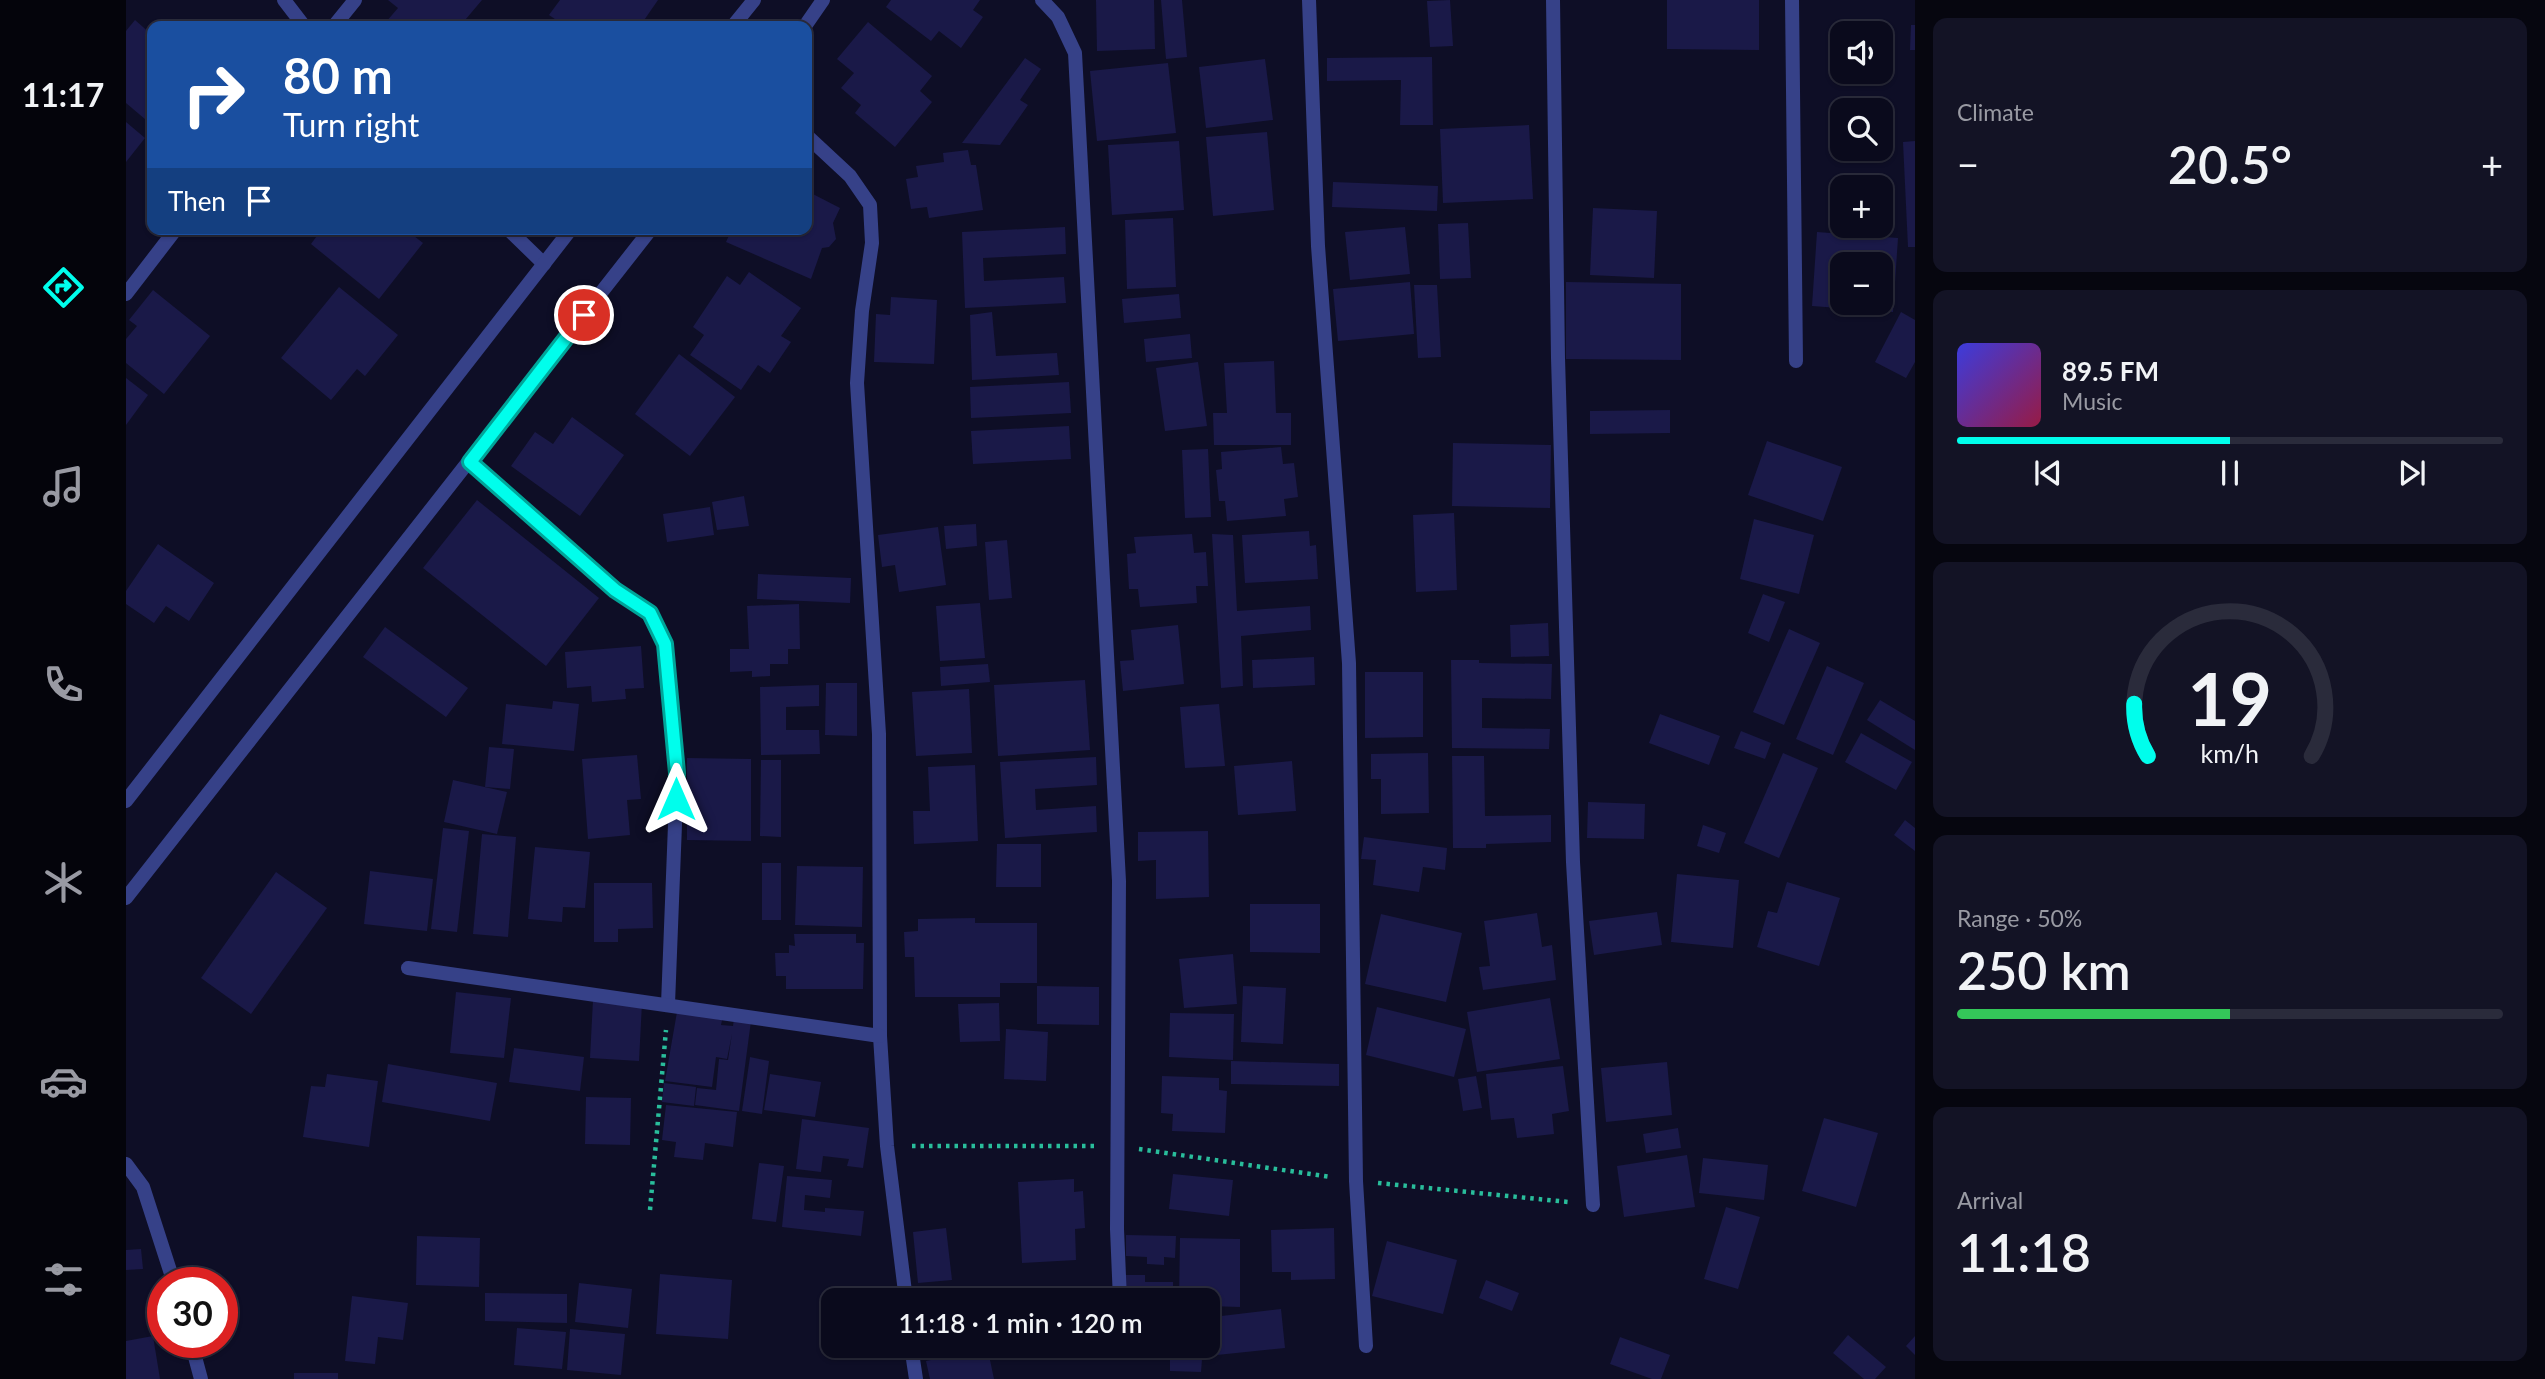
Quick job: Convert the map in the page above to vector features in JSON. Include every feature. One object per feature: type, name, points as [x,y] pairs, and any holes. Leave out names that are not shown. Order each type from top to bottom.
[{"type":"street","points":[[284,0],[300,21]]},
{"type":"street","points":[[338,21],[355,0]]},
{"type":"street","points":[[737,21],[754,0]]},
{"type":"street","points":[[808,21],[823,0]]},
{"type":"street","points":[[1042,0],[1058,17],[1075,53],[1119,881],[1119,1288]]},
{"type":"street","points":[[1308,0],[1318,246],[1349,663],[1356,1181],[1366,1346]]},
{"type":"street","points":[[1553,0],[1558,358],[1573,862],[1593,1205]]},
{"type":"street","points":[[1792,0],[1796,361]]},
{"type":"street","points":[[812,141],[850,176],[870,205],[872,243],[862,311],[857,383],[879,734],[880,1035],[887,1146],[905,1288]]},
{"type":"street","points":[[126,294],[171,235]]},
{"type":"street","points":[[514,235],[544,264]]},
{"type":"street","points":[[126,801],[566,235]]},
{"type":"street","points":[[126,898],[646,235]]},
{"type":"street","points":[[470,462],[615,590],[650,613],[665,644],[677,773],[668,1004]]},
{"type":"street","points":[[408,968],[880,1035]]},
{"type":"street","points":[[126,1164],[143,1187],[169,1267]]},
{"type":"street","points":[[195,1358],[201,1379]]},
{"type":"street","points":[[913,1358],[916,1379]]},
{"type":"path","points":[[650,1210],[668,1004]]},
{"type":"path","points":[[887,1146],[1118,1146],[1356,1181],[1593,1205]]},
{"type":"building","points":[[388,0],[482,0],[464,21],[387,21],[398,8]]},
{"type":"building","points":[[560,0],[658,0],[643,21],[558,21],[549,15]]},
{"type":"building","points":[[891,0],[980,0],[973,10],[983,17],[961,48],[939,31],[931,41],[886,7]]},
{"type":"building","points":[[1096,0],[1154,0],[1155,49],[1097,51]]},
{"type":"building","points":[[1161,0],[1182,0],[1187,57],[1166,59]]},
{"type":"building","points":[[1450,0],[1453,46],[1430,47],[1427,1]]},
{"type":"building","points":[[1667,0],[1759,0],[1759,50],[1667,49]]},
{"type":"building","points":[[135,20],[147,31],[147,121],[126,103],[126,31]]},
{"type":"building","points":[[868,22],[932,76],[920,91],[932,102],[895,147],[855,113],[861,105],[841,88],[854,73],[837,59]]},
{"type":"building","points":[[1911,25],[1915,25],[1915,50],[1910,50]]},
{"type":"building","points":[[1432,57],[1433,125],[1400,125],[1401,80],[1327,81],[1327,58]]},
{"type":"building","points":[[1025,58],[1041,69],[1020,100],[1028,105],[1000,145],[962,143]]},
{"type":"building","points":[[1265,59],[1273,120],[1206,128],[1199,67]]},
{"type":"building","points":[[1168,63],[1176,133],[1097,141],[1090,71]]},
{"type":"building","points":[[126,122],[145,138],[126,162]]},
{"type":"building","points":[[1529,125],[1533,199],[1443,203],[1440,129]]},
{"type":"building","points":[[1267,132],[1274,210],[1213,216],[1206,137]]},
{"type":"building","points":[[1179,141],[1184,210],[1112,215],[1108,145]]},
{"type":"building","points":[[1915,141],[1915,247],[1908,247],[1903,142]]},
{"type":"building","points":[[968,150],[971,165],[976,165],[983,210],[929,218],[927,207],[911,209],[906,179],[918,177],[916,166],[944,162],[943,153]]},
{"type":"building","points":[[1333,182],[1438,186],[1437,211],[1332,207]]},
{"type":"building","points":[[812,194],[840,208],[833,223],[836,239],[829,247],[822,248],[811,279],[726,242],[729,235],[812,235]]},
{"type":"building","points":[[1593,208],[1657,211],[1654,278],[1590,275]]},
{"type":"building","points":[[1173,218],[1176,287],[1127,289],[1125,220]]},
{"type":"building","points":[[1468,223],[1471,278],[1440,279],[1438,224]]},
{"type":"building","points":[[1065,227],[1066,254],[983,258],[984,281],[1064,277],[1066,303],[965,308],[962,232]]},
{"type":"building","points":[[1405,227],[1410,274],[1350,280],[1345,232]]},
{"type":"building","points":[[1817,232],[1830,233],[1830,238],[1898,238],[1893,312],[1893,252],[1830,252],[1830,307],[1812,306]]},
{"type":"building","points":[[318,235],[413,235],[423,243],[379,299],[311,244]]},
{"type":"building","points":[[749,272],[801,308],[781,336],[791,342],[770,373],[758,365],[741,390],[690,355],[704,335],[693,327],[727,276],[740,285]]},
{"type":"building","points":[[1410,282],[1414,334],[1338,341],[1333,289]]},
{"type":"building","points":[[1566,282],[1681,284],[1681,360],[1566,359]]},
{"type":"building","points":[[1414,285],[1437,285],[1441,357],[1418,358]]},
{"type":"building","points":[[339,287],[398,335],[365,376],[357,369],[331,400],[281,358]]},
{"type":"building","points":[[153,290],[210,336],[164,394],[126,363],[126,339],[137,326],[129,320]]},
{"type":"building","points":[[1179,294],[1181,318],[1124,323],[1122,299]]},
{"type":"building","points":[[891,297],[937,300],[934,364],[874,362],[876,314],[890,315]]},
{"type":"building","points":[[992,312],[996,356],[1057,353],[1059,375],[972,380],[970,315]]},
{"type":"building","points":[[1901,312],[1915,320],[1915,362],[1906,378],[1875,362]]},
{"type":"building","points":[[1190,334],[1192,358],[1146,362],[1144,339]]},
{"type":"building","points":[[679,354],[735,397],[690,456],[635,414]]},
{"type":"building","points":[[1274,361],[1276,413],[1291,413],[1291,445],[1214,445],[1213,413],[1227,413],[1224,363]]},
{"type":"building","points":[[1198,362],[1207,426],[1165,431],[1156,368]]},
{"type":"building","points":[[126,378],[148,395],[126,425]]},
{"type":"building","points":[[1069,382],[1071,413],[971,418],[970,387]]},
{"type":"building","points":[[1670,410],[1670,433],[1590,434],[1590,411]]},
{"type":"building","points":[[572,417],[624,455],[580,516],[511,466],[535,432],[553,444]]},
{"type":"building","points":[[1069,426],[1071,459],[973,464],[971,431]]},
{"type":"building","points":[[1767,441],[1842,467],[1823,521],[1748,495]]},
{"type":"building","points":[[1453,443],[1551,445],[1550,508],[1452,506]]},
{"type":"building","points":[[1281,447],[1283,464],[1294,463],[1298,497],[1284,499],[1286,516],[1227,521],[1225,501],[1219,501],[1216,470],[1222,469],[1221,452]]},
{"type":"building","points":[[1208,449],[1211,517],[1185,518],[1182,450]]},
{"type":"building","points":[[744,496],[749,526],[717,530],[712,502]]},
{"type":"building","points":[[477,500],[599,598],[546,666],[423,568]]},
{"type":"building","points":[[710,507],[714,535],[667,542],[663,514]]},
{"type":"building","points":[[1454,513],[1457,590],[1416,592],[1413,515]]},
{"type":"building","points":[[1754,519],[1814,535],[1799,594],[1740,579]]},
{"type":"building","points":[[976,524],[977,546],[946,549],[944,526]]},
{"type":"building","points":[[938,527],[946,585],[899,592],[895,565],[882,567],[878,535]]},
{"type":"building","points":[[1309,531],[1310,546],[1316,545],[1318,579],[1245,583],[1242,535]]},
{"type":"building","points":[[1192,534],[1194,553],[1206,552],[1208,586],[1196,586],[1197,603],[1140,607],[1138,589],[1129,589],[1127,554],[1136,553],[1134,537]]},
{"type":"building","points":[[1212,534],[1233,535],[1237,611],[1310,606],[1311,630],[1241,636],[1243,686],[1221,688]]},
{"type":"building","points":[[1007,540],[1012,598],[989,600],[985,542]]},
{"type":"building","points":[[158,544],[214,583],[189,621],[166,606],[154,623],[126,604],[126,591]]},
{"type":"building","points":[[758,574],[851,578],[850,603],[757,599]]},
{"type":"building","points":[[1763,594],[1785,602],[1769,642],[1748,633]]},
{"type":"building","points":[[980,603],[985,658],[940,661],[936,606]]},
{"type":"building","points":[[799,604],[800,649],[788,649],[788,664],[770,664],[770,676],[752,677],[752,671],[730,672],[730,649],[749,649],[747,606]]},
{"type":"building","points":[[1548,623],[1549,656],[1511,657],[1510,625]]},
{"type":"building","points":[[1178,625],[1184,684],[1123,691],[1120,661],[1134,660],[1131,630]]},
{"type":"building","points":[[385,627],[468,688],[446,717],[363,657]]},
{"type":"building","points":[[1789,629],[1820,643],[1784,725],[1753,712]]},
{"type":"building","points":[[641,646],[644,688],[625,689],[626,699],[592,702],[591,686],[567,688],[565,652]]},
{"type":"building","points":[[1314,657],[1315,685],[1253,688],[1252,660]]},
{"type":"building","points":[[1451,660],[1552,664],[1551,699],[1482,698],[1482,728],[1550,729],[1549,749],[1452,748]]},
{"type":"building","points":[[988,664],[990,682],[941,686],[940,667]]},
{"type":"building","points":[[1827,666],[1864,683],[1833,755],[1796,739]]},
{"type":"building","points":[[1365,672],[1423,672],[1423,737],[1365,738]]},
{"type":"building","points":[[1085,680],[1090,750],[998,756],[994,685]]},
{"type":"building","points":[[826,683],[857,683],[857,736],[825,735]]},
{"type":"building","points":[[819,685],[819,706],[786,707],[786,730],[819,730],[820,754],[761,755],[760,687]]},
{"type":"building","points":[[969,689],[972,753],[916,756],[912,692]]},
{"type":"building","points":[[1880,700],[1915,721],[1915,750],[1867,720]]},
{"type":"building","points":[[553,701],[579,704],[574,751],[502,744],[506,704],[552,709]]},
{"type":"building","points":[[1219,704],[1225,766],[1185,768],[1180,707]]},
{"type":"building","points":[[1660,714],[1720,736],[1709,765],[1649,743]]},
{"type":"building","points":[[1741,731],[1771,743],[1765,759],[1734,748]]},
{"type":"building","points":[[1861,733],[1912,762],[1896,790],[1845,762]]},
{"type":"building","points":[[489,747],[514,749],[510,789],[485,787]]},
{"type":"building","points":[[1428,753],[1429,813],[1381,814],[1381,779],[1371,779],[1371,754]]},
{"type":"building","points":[[1783,753],[1818,768],[1779,858],[1744,843]]},
{"type":"building","points":[[637,755],[641,799],[627,800],[630,835],[588,839],[582,759]]},
{"type":"building","points":[[1452,756],[1484,756],[1485,816],[1551,815],[1551,842],[1453,848]]},
{"type":"building","points":[[1096,757],[1097,785],[1035,789],[1036,810],[1096,806],[1097,832],[1005,838],[1000,762]]},
{"type":"building","points":[[687,758],[751,759],[751,841],[687,840]]},
{"type":"building","points":[[761,760],[781,760],[781,837],[760,836]]},
{"type":"building","points":[[1292,761],[1296,811],[1238,815],[1234,766]]},
{"type":"building","points":[[975,765],[978,841],[914,844],[913,811],[930,811],[928,767]]},
{"type":"building","points":[[453,780],[507,792],[497,834],[444,822]]},
{"type":"building","points":[[1588,802],[1645,804],[1644,839],[1587,838]]},
{"type":"building","points":[[1905,820],[1915,828],[1915,851],[1894,835]]},
{"type":"building","points":[[1703,825],[1726,833],[1719,853],[1697,846]]},
{"type":"building","points":[[443,828],[469,831],[457,932],[431,929]]},
{"type":"building","points":[[1208,831],[1209,897],[1156,899],[1156,860],[1138,861],[1138,832]]},
{"type":"building","points":[[482,834],[516,837],[508,937],[473,934]]},
{"type":"building","points":[[1364,837],[1447,848],[1445,870],[1423,867],[1419,892],[1373,885],[1376,860],[1361,859]]},
{"type":"building","points":[[997,844],[1041,844],[1041,887],[996,887]]},
{"type":"building","points":[[535,847],[590,852],[585,908],[563,907],[562,922],[528,919]]},
{"type":"building","points":[[762,863],[781,863],[781,920],[762,920]]},
{"type":"building","points":[[797,866],[863,867],[862,927],[795,925]]},
{"type":"building","points":[[370,871],[433,879],[427,931],[364,924]]},
{"type":"building","points":[[276,872],[327,908],[251,1014],[201,978]]},
{"type":"building","points":[[1677,874],[1739,880],[1733,948],[1671,942]]},
{"type":"building","points":[[1787,882],[1840,898],[1819,966],[1757,947],[1768,911],[1777,913]]},
{"type":"building","points":[[594,883],[652,883],[653,928],[618,929],[618,942],[594,942]]},
{"type":"building","points":[[1250,904],[1320,904],[1320,953],[1250,952]]},
{"type":"building","points":[[1657,912],[1662,945],[1594,955],[1589,921]]},
{"type":"building","points":[[1537,913],[1542,947],[1552,945],[1556,980],[1483,990],[1479,967],[1490,966],[1484,921]]},
{"type":"building","points":[[1381,914],[1462,933],[1446,1002],[1365,984]]},
{"type":"building","points":[[975,918],[975,923],[1037,923],[1037,983],[1000,983],[1000,997],[915,997],[914,957],[905,957],[904,932],[918,931],[918,919]]},
{"type":"building","points":[[794,934],[856,934],[856,943],[864,943],[863,989],[786,989],[786,976],[776,976],[775,953],[789,953],[789,945],[795,946]]},
{"type":"building","points":[[1233,954],[1237,1004],[1184,1008],[1179,959]]},
{"type":"building","points":[[1037,986],[1099,987],[1099,1025],[1037,1024]]},
{"type":"building","points":[[1243,986],[1286,988],[1283,1044],[1241,1042]]},
{"type":"building","points":[[456,992],[511,998],[504,1058],[450,1053]]},
{"type":"building","points":[[1550,998],[1560,1059],[1477,1072],[1467,1012]]},
{"type":"building","points":[[593,1000],[642,1003],[639,1061],[590,1058]]},
{"type":"building","points":[[999,1003],[1000,1041],[960,1042],[958,1004]]},
{"type":"building","points":[[1377,1007],[1466,1029],[1454,1077],[1366,1055]]},
{"type":"building","points":[[677,1012],[722,1020],[721,1025],[733,1026],[734,1019],[751,1021],[739,1111],[695,1105],[697,1088],[716,1090],[719,1059],[728,1060],[732,1034],[727,1059],[716,1057],[712,1087],[665,1081]]},
{"type":"building","points":[[1170,1013],[1234,1014],[1233,1060],[1169,1057]]},
{"type":"building","points":[[1006,1029],[1048,1032],[1046,1081],[1004,1079]]},
{"type":"building","points":[[514,1048],[584,1057],[580,1091],[509,1082]]},
{"type":"building","points":[[750,1057],[769,1061],[762,1114],[742,1111]]},
{"type":"building","points":[[1231,1061],[1339,1064],[1339,1086],[1231,1084]]},
{"type":"building","points":[[1667,1062],[1672,1115],[1606,1122],[1601,1068]]},
{"type":"building","points":[[388,1064],[497,1083],[490,1121],[382,1102]]},
{"type":"building","points":[[1563,1066],[1569,1111],[1552,1114],[1554,1134],[1517,1138],[1514,1118],[1491,1120],[1486,1074]]},
{"type":"building","points":[[327,1074],[378,1081],[369,1147],[303,1137],[311,1086],[325,1087]]},
{"type":"building","points":[[770,1074],[821,1082],[815,1117],[764,1110]]},
{"type":"building","points":[[1162,1076],[1219,1078],[1219,1090],[1227,1091],[1225,1133],[1172,1131],[1173,1114],[1161,1113]]},
{"type":"building","points":[[1476,1076],[1482,1108],[1463,1111],[1458,1079]]},
{"type":"building","points":[[664,1083],[696,1087],[694,1106],[662,1102]]},
{"type":"building","points":[[586,1097],[631,1098],[630,1145],[585,1144]]},
{"type":"building","points":[[666,1105],[737,1112],[733,1147],[705,1143],[703,1160],[674,1157],[676,1142],[662,1140]]},
{"type":"building","points":[[1824,1118],[1878,1133],[1856,1207],[1802,1191]]},
{"type":"building","points":[[802,1119],[869,1128],[863,1168],[847,1166],[849,1159],[823,1156],[821,1172],[796,1169]]},
{"type":"building","points":[[1678,1128],[1681,1148],[1646,1153],[1643,1134]]},
{"type":"building","points":[[1687,1155],[1695,1207],[1624,1217],[1617,1166]]},
{"type":"building","points":[[1703,1158],[1768,1165],[1764,1200],[1699,1193]]},
{"type":"building","points":[[759,1163],[784,1166],[776,1222],[752,1219]]},
{"type":"building","points":[[1173,1174],[1233,1180],[1229,1216],[1169,1209]]},
{"type":"building","points":[[787,1176],[832,1180],[830,1198],[805,1195],[804,1210],[825,1212],[825,1208],[864,1211],[861,1236],[782,1227]]},
{"type":"building","points":[[1074,1179],[1074,1192],[1083,1191],[1085,1228],[1075,1229],[1076,1260],[1022,1263],[1018,1182]]},
{"type":"building","points":[[1726,1207],[1760,1217],[1738,1289],[1704,1279]]},
{"type":"building","points":[[946,1228],[952,1280],[918,1283],[913,1232]]},
{"type":"building","points":[[1334,1228],[1335,1279],[1291,1280],[1291,1272],[1272,1272],[1271,1230]]},
{"type":"building","points":[[1126,1235],[1176,1236],[1175,1258],[1164,1257],[1164,1265],[1147,1264],[1147,1257],[1126,1256]]},
{"type":"building","points":[[417,1236],[480,1238],[479,1287],[416,1285]]},
{"type":"building","points":[[1180,1238],[1240,1239],[1240,1307],[1220,1306],[1220,1288],[1179,1288]]},
{"type":"building","points":[[1387,1241],[1457,1260],[1443,1314],[1372,1296]]},
{"type":"building","points":[[141,1249],[143,1269],[126,1270],[126,1250]]},
{"type":"building","points":[[660,1274],[732,1280],[728,1339],[656,1334]]},
{"type":"building","points":[[1120,1275],[1145,1275],[1145,1282],[1173,1282],[1173,1288],[1120,1288]]},
{"type":"building","points":[[1486,1280],[1519,1293],[1512,1311],[1479,1298]]},
{"type":"building","points":[[579,1283],[632,1289],[628,1328],[575,1322]]},
{"type":"building","points":[[485,1293],[567,1294],[567,1323],[485,1321]]},
{"type":"building","points":[[352,1296],[408,1303],[403,1340],[378,1337],[375,1364],[345,1361]]},
{"type":"building","points":[[1281,1309],[1285,1348],[1220,1355],[1220,1316]]},
{"type":"building","points":[[517,1328],[566,1332],[562,1369],[514,1365]]},
{"type":"building","points":[[570,1329],[625,1334],[621,1375],[567,1370]]},
{"type":"building","points":[[1848,1335],[1886,1367],[1875,1379],[1864,1379],[1833,1353]]},
{"type":"building","points":[[1915,1336],[1915,1355],[1906,1346]]},
{"type":"building","points":[[147,1337],[147,1358],[157,1358],[160,1379],[126,1379],[126,1341]]},
{"type":"building","points":[[1620,1337],[1670,1355],[1661,1379],[1652,1379],[1610,1364]]},
{"type":"building","points":[[940,1358],[990,1358],[994,1379],[930,1379],[926,1361]]},
{"type":"building","points":[[1170,1358],[1209,1358],[1202,1359],[1201,1372],[1170,1371]]},
{"type":"building","points":[[294,1373],[338,1373],[338,1379],[294,1379]]},
{"type":"route","points":[[584,315],[470,462],[615,590],[650,613],[665,644],[677,773],[676,799]]}]
